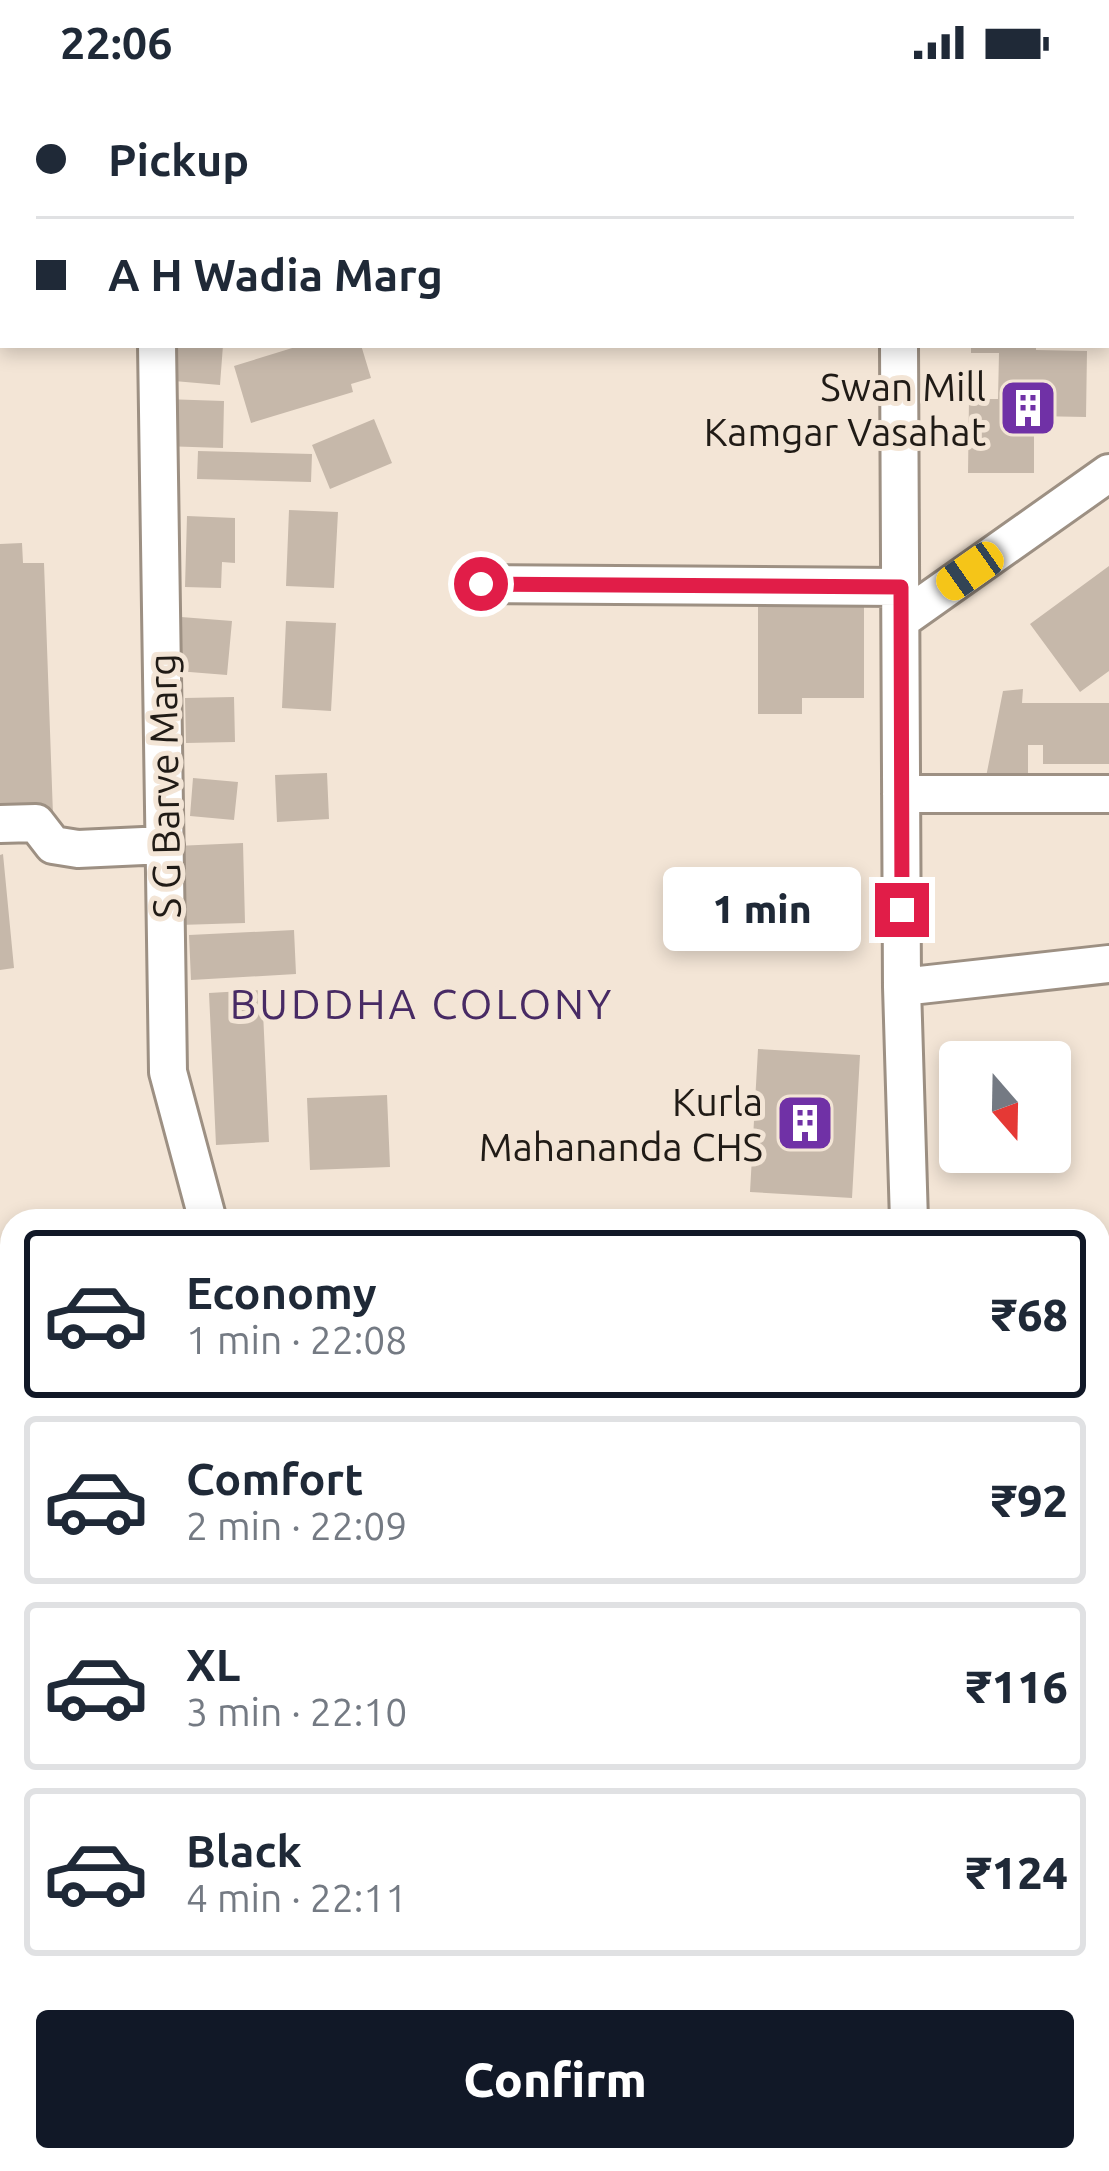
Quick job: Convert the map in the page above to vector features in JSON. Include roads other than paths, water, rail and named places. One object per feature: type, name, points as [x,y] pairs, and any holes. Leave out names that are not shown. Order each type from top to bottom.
[{"type":"street","name":"S G Barve Marg","points":[[157,348],[168,1072],[205,1209]]},
{"type":"street","points":[[899,348],[902,987],[909,1209]]},
{"type":"street","points":[[481,584],[901,603],[1109,472]]},
{"type":"street","points":[[901,794],[1109,794]]},
{"type":"street","points":[[0,824],[36,823],[53,845],[77,849],[164,845]]},
{"type":"street","points":[[902,987],[1109,964]]},
{"type":"place","name":"Swan Mill Kamgar Vasahat","points":[[1028,408]]},
{"type":"place","name":"Kurla Mahananda CHS","points":[[805,1123]]},
{"type":"district","name":"BUDDHA COLONY","points":[[422,1003]]}]
